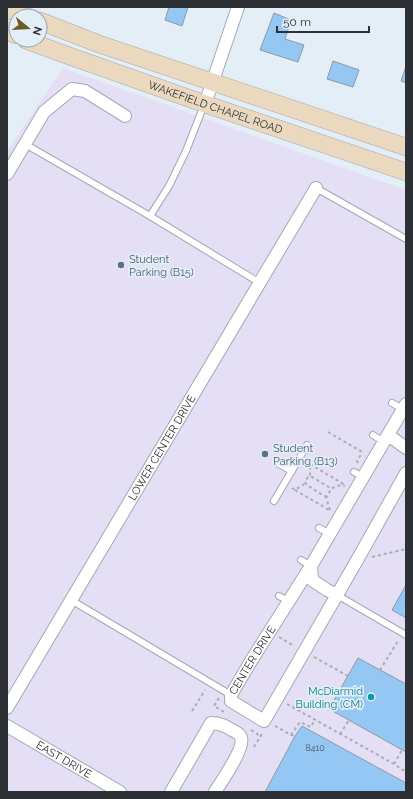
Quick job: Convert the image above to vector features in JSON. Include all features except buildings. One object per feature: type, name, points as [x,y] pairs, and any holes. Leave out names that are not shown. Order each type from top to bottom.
[{"type":"main road","name":"WAKEFIELD CHAPEL ROAD","points":[[48,24],[99,44],[406,148]]},
{"type":"main road","name":"WAKEFIELD CHAPEL ROAD","points":[[48,48],[205,104],[406,172]]},
{"type":"street","points":[[205,104],[238,7]]},
{"type":"street","points":[[7,174],[44,112],[72,89],[85,91],[125,116]]},
{"type":"street","name":"LOWER CENTER DRIVE","points":[[7,708],[316,188]]},
{"type":"street","name":"CENTER DRIVE","points":[[402,409],[358,474],[284,598],[270,633],[248,659],[224,696],[264,721],[360,556],[406,473]]},
{"type":"street","points":[[382,437],[406,448]]},
{"type":"street","points":[[306,563],[312,580],[326,590],[337,594]]},
{"type":"street","points":[[171,792],[212,723],[225,725],[238,734],[242,742],[239,752],[215,792]]},
{"type":"street","name":"EAST DRIVE","points":[[7,726],[120,792]]},
{"type":"lane","points":[[150,216],[169,186],[186,151],[205,104]]},
{"type":"lane","points":[[25,144],[150,216],[260,283]]},
{"type":"lane","points":[[316,188],[406,239]]},
{"type":"lane","points":[[274,501],[307,445]]},
{"type":"lane","points":[[279,464],[292,471]]},
{"type":"lane","points":[[337,594],[405,634]]},
{"type":"lane","points":[[71,600],[224,696]]},
{"type":"path","points":[[328,432],[369,456]]},
{"type":"path","points":[[293,484],[291,488],[330,511],[326,498],[332,489],[338,485],[346,486],[306,462]]},
{"type":"path","points":[[310,464],[310,477]]},
{"type":"path","points":[[295,490],[306,483],[305,482],[308,477],[310,477]]},
{"type":"path","points":[[310,477],[332,489]]},
{"type":"path","points":[[306,483],[327,497]]},
{"type":"path","points":[[366,559],[406,549]]},
{"type":"path","points":[[270,633],[298,648]]},
{"type":"path","points":[[380,670],[405,634]]},
{"type":"path","points":[[309,654],[348,676]]},
{"type":"path","points":[[192,711],[207,686]]},
{"type":"path","points":[[277,698],[406,772]]},
{"type":"path","points":[[291,735],[300,722],[310,727],[315,719]]},
{"type":"path","points":[[340,734],[349,720]]},
{"type":"path","points":[[274,726],[295,736]]},
{"type":"path","points":[[394,764],[402,750]]},
{"type":"shaded area","points":[[63,68],[406,190],[406,792],[7,792],[7,151]]},
{"type":"place","name":"Student Parking (B15)","points":[[121,265]]},
{"type":"place","name":"Student Parking (B13)","points":[[265,454]]},
{"type":"place","name":"McDiarmid Building (CM)","points":[[371,697]]}]
